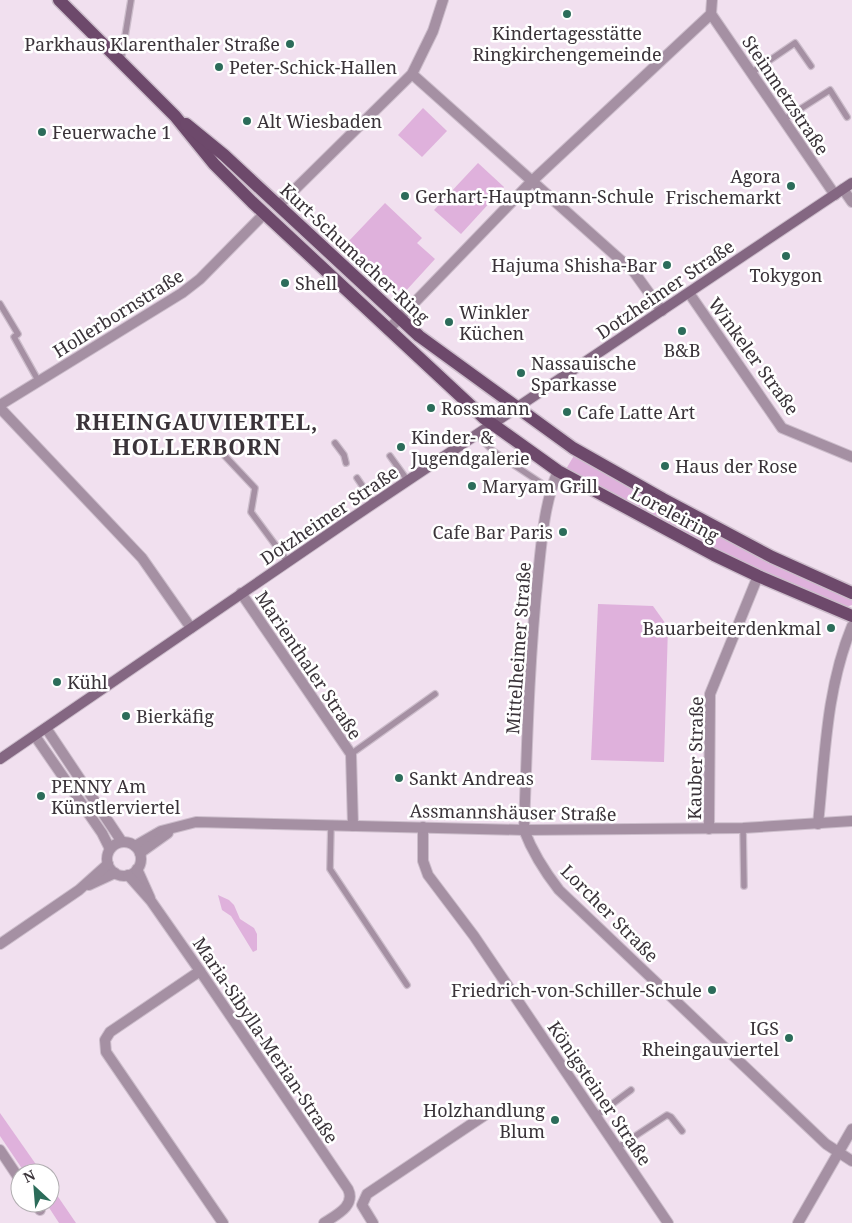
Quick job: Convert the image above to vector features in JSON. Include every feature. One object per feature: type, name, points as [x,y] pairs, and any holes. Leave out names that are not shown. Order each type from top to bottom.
[{"type":"main road","name":"Kurt-Schumacher-Ring","points":[[60,0],[175,116],[214,164],[264,214],[470,407],[493,425]]},
{"type":"main road","name":"Kurt-Schumacher-Ring","points":[[175,116],[205,138],[398,319],[440,353],[518,407]]},
{"type":"main road","name":"Dotzheimer Straße","points":[[0,760],[374,503],[843,189]]},
{"type":"main road","name":"Loreleiring","points":[[518,407],[601,465],[772,557],[852,594]]},
{"type":"main road","name":"Loreleiring","points":[[493,425],[558,471],[758,576],[852,616]]},
{"type":"street","points":[[278,206],[412,74],[433,30],[443,0]]},
{"type":"street","points":[[388,330],[531,182],[711,14],[712,0]]},
{"type":"street","name":"Steinmetzstraße","points":[[711,14],[783,120],[852,202]]},
{"type":"street","points":[[412,74],[634,272],[662,311]]},
{"type":"street","name":"Hollerbornstraße","points":[[0,406],[182,293],[200,279],[264,214]]},
{"type":"street","name":"Winkeler Straße","points":[[689,293],[782,428],[852,457]]},
{"type":"street","points":[[0,406],[142,558],[191,628]]},
{"type":"street","name":"Mittelheimer Straße","points":[[524,830],[533,619],[544,515],[550,489],[558,471]]},
{"type":"street","name":"Kauber Straße","points":[[709,829],[710,694],[758,576]]},
{"type":"street","name":"Marienthaler Straße","points":[[241,594],[351,754],[353,826]]},
{"type":"street","points":[[818,824],[830,701],[843,649],[852,626]]},
{"type":"street","points":[[46,728],[122,842],[137,849],[141,862],[132,872],[115,873],[79,890]]},
{"type":"street","points":[[0,944],[79,890],[108,864],[110,849],[94,821],[35,736]]},
{"type":"street","name":"Assmannshäuser Straße","points":[[137,849],[174,827],[196,822],[524,830],[743,828],[818,824],[852,820]]},
{"type":"street","name":"Königsteiner Straße","points":[[423,827],[423,861],[428,875],[474,936],[668,1223]]},
{"type":"street","name":"Lorcher Straße","points":[[524,830],[542,866],[559,890],[746,1070],[826,1144],[852,1161]]},
{"type":"street","points":[[110,849],[122,842]]},
{"type":"street","points":[[108,864],[115,873]]},
{"type":"street","name":"Maria-Sibylla-Merian-Straße","points":[[132,872],[348,1189],[351,1198],[344,1210],[324,1223]]},
{"type":"street","points":[[200,971],[110,1032],[104,1044],[106,1052],[223,1223]]},
{"type":"street","points":[[373,1223],[362,1202],[370,1192],[485,1114]]},
{"type":"street","points":[[798,1223],[852,1129]]},
{"type":"street","points":[[0,1150],[10,1165]]},
{"type":"lane","points":[[121,61],[131,0]]},
{"type":"lane","points":[[751,72],[795,43],[811,66]]},
{"type":"lane","points":[[783,120],[830,90],[847,117]]},
{"type":"lane","points":[[0,304],[18,334],[14,337],[39,382]]},
{"type":"lane","points":[[477,435],[493,451],[550,489]]},
{"type":"lane","points":[[335,443],[344,455],[346,463]]},
{"type":"lane","points":[[223,454],[255,488],[251,512],[288,562]]},
{"type":"lane","points":[[390,456],[408,481]]},
{"type":"lane","points":[[357,478],[374,503]]},
{"type":"lane","name":"Marienthaler Straße","points":[[351,754],[435,694]]},
{"type":"lane","points":[[331,825],[330,869],[407,986]]},
{"type":"lane","points":[[743,828],[744,886]]},
{"type":"lane","points":[[596,1116],[632,1090]]},
{"type":"lane","points":[[617,1148],[667,1115],[671,1117],[682,1131]]},
{"type":"shaded area","points":[[423,108],[447,131],[422,157],[398,135]]},
{"type":"shaded area","points":[[478,163],[504,187],[461,234],[434,210]]},
{"type":"shaded area","points":[[385,203],[422,238],[417,243],[435,259],[403,294],[347,243]]},
{"type":"shaded area","points":[[575,454],[768,562],[852,598],[852,605],[846,607],[759,571],[566,469]]},
{"type":"shaded area","points":[[598,604],[653,606],[668,627],[664,762],[591,760]]},
{"type":"shaded area","points":[[218,895],[229,900],[234,905],[240,919],[254,928],[257,934],[257,950],[253,952],[231,916],[222,910]]},
{"type":"shaded area","points":[[0,1113],[35,1163],[18,1163],[0,1136]]},
{"type":"shaded area","points":[[60,1200],[76,1223],[59,1223],[52,1213],[60,1213]]},
{"type":"place","name":"Kindertagesstätte Ringkirchengemeinde","points":[[567,14]]},
{"type":"place","name":"Parkhaus Klarenthaler Straße","points":[[290,44]]},
{"type":"place","name":"Peter-Schick-Hallen","points":[[219,67]]},
{"type":"place","name":"Alt Wiesbaden","points":[[247,121]]},
{"type":"place","name":"Feuerwache 1","points":[[42,132]]},
{"type":"place","name":"Agora Frischemarkt","points":[[791,186]]},
{"type":"place","name":"Gerhart-Hauptmann-Schule","points":[[405,196]]},
{"type":"place","name":"Tokygon","points":[[786,256]]},
{"type":"place","name":"Hajuma Shisha-Bar","points":[[667,265]]},
{"type":"place","name":"Shell","points":[[285,283]]},
{"type":"place","name":"Winkler Küchen","points":[[449,322]]},
{"type":"place","name":"B&B","points":[[682,331]]},
{"type":"place","name":"Nassauische Sparkasse","points":[[521,373]]},
{"type":"place","name":"Rossmann","points":[[431,408]]},
{"type":"place","name":"Cafe Latte Art","points":[[567,412]]},
{"type":"place","name":"Kinder- & Jugendgalerie","points":[[401,447]]},
{"type":"place","name":"Haus der Rose","points":[[665,466]]},
{"type":"place","name":"Maryam Grill","points":[[472,486]]},
{"type":"place","name":"Cafe Bar Paris","points":[[563,532]]},
{"type":"place","name":"Bauarbeiterdenkmal","points":[[831,628]]},
{"type":"place","name":"Kühl","points":[[57,682]]},
{"type":"place","name":"Bierkäfig","points":[[126,716]]},
{"type":"place","name":"Sankt Andreas","points":[[399,778]]},
{"type":"place","name":"PENNY Am Künstlerviertel","points":[[41,796]]},
{"type":"place","name":"Friedrich-von-Schiller-Schule","points":[[712,990]]},
{"type":"place","name":"IGS Rheingauviertel","points":[[789,1038]]},
{"type":"place","name":"Holzhandlung Blum","points":[[555,1120]]},
{"type":"district","name":"RHEINGAUVIERTEL, HOLLERBORN","points":[[197,434]]}]
